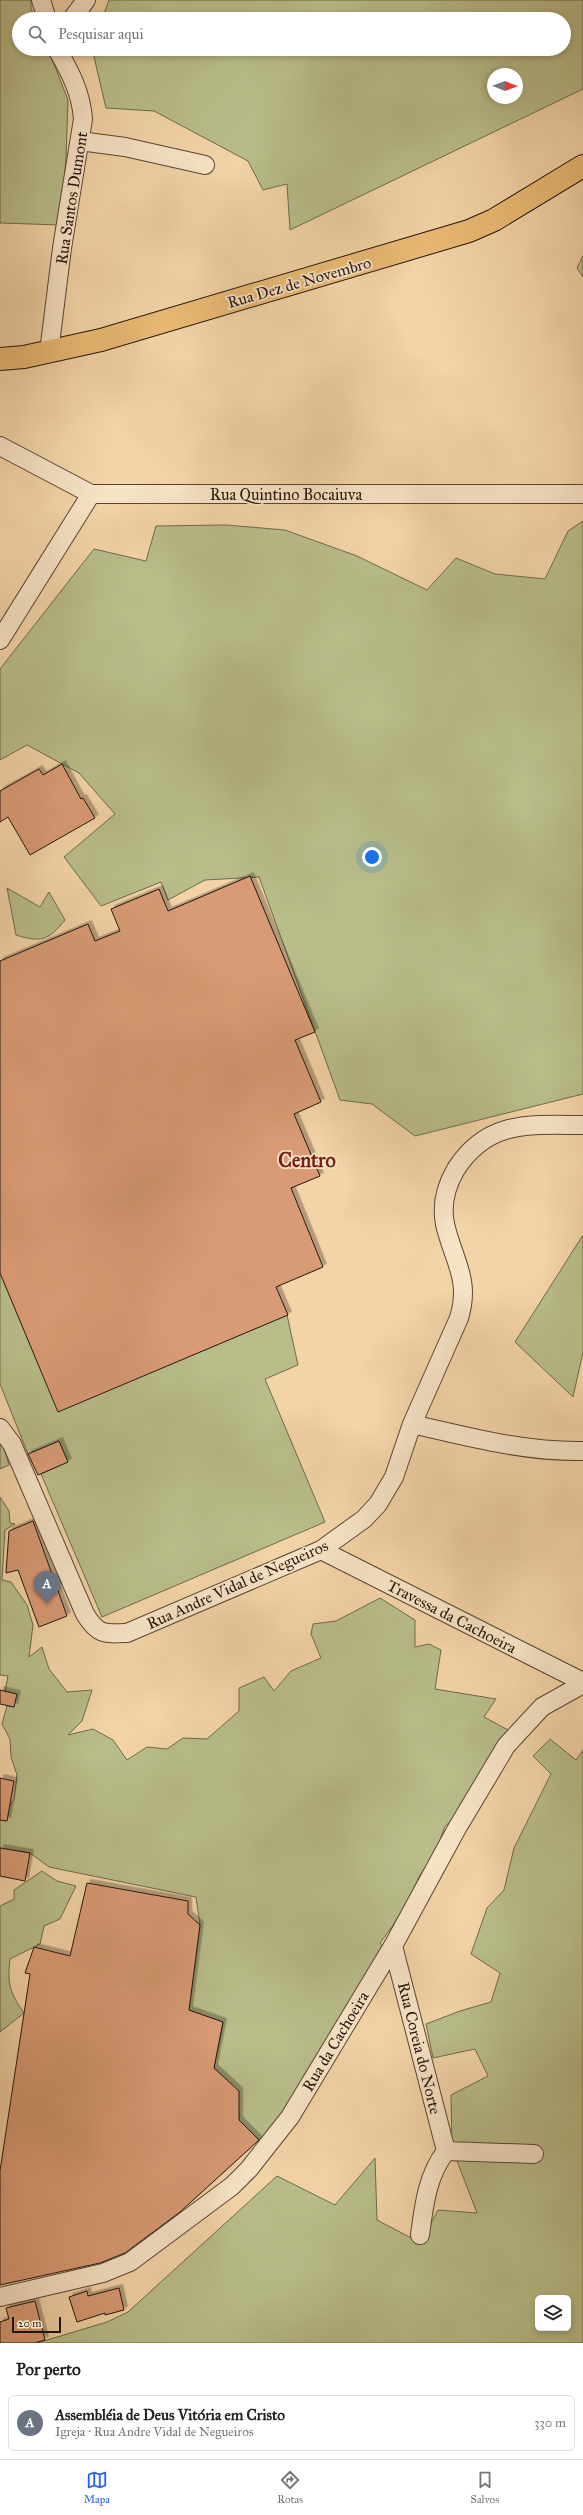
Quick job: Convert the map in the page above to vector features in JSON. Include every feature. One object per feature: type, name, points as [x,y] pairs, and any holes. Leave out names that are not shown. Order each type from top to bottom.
[{"type":"main road","name":"Rua Dez de Novembro","points":[[0,359],[49,352],[101,340],[469,231],[494,220],[583,166]]},
{"type":"street","points":[[41,0],[45,12]]},
{"type":"street","points":[[77,12],[86,0]]},
{"type":"street","name":"Rua Santos Dumont","points":[[49,352],[62,248],[83,119],[82,102],[75,81],[61,56]]},
{"type":"street","points":[[80,141],[125,147],[205,165]]},
{"type":"street","name":"Rua Quintino Bocaiuva","points":[[0,446],[91,494],[583,494]]},
{"type":"street","points":[[0,640],[91,494]]},
{"type":"street","name":"Rua Andre Vidal de Negueiros","points":[[0,1428],[12,1444],[85,1614],[93,1628],[102,1633],[127,1633],[321,1550],[364,1519],[378,1504],[394,1477],[412,1424],[464,1303],[464,1282],[445,1224],[444,1200],[447,1186],[454,1173],[466,1154],[482,1140],[507,1128],[528,1125],[583,1125]]},
{"type":"street","points":[[412,1424],[521,1448],[549,1451],[583,1451]]},
{"type":"street","name":"Travessa da Cachoeira","points":[[321,1550],[583,1683]]},
{"type":"street","name":"Rua da Cachoeira","points":[[0,2297],[103,2273],[130,2262],[232,2186],[266,2150],[290,2116],[393,1946],[456,1830],[506,1746],[542,1707],[583,1683]]},
{"type":"street","name":"Rua Coreia do Norte","points":[[393,1946],[446,2151]]},
{"type":"street","points":[[420,2235],[428,2186],[438,2162],[446,2151],[534,2154]]},
{"type":"green space","points":[[0,0],[31,0],[32,12],[12,12],[12,56],[51,56],[68,100],[66,159],[60,225],[0,223]]},
{"type":"green space","points":[[109,0],[583,0],[583,89],[290,230],[287,184],[263,190],[248,161],[154,111],[106,108],[94,56],[571,56],[571,12],[105,12]]},
{"type":"green space","points":[[583,256],[583,277],[577,268]]},
{"type":"green space","points":[[583,521],[583,1094],[415,1136],[372,1104],[340,1100],[259,877],[205,880],[168,900],[161,882],[101,906],[64,857],[115,814],[79,773],[27,745],[0,760],[0,669],[94,549],[146,561],[156,526],[226,525],[285,530],[357,556],[427,590],[456,558],[495,574],[545,579],[568,531]]},
{"type":"green space","points":[[7,888],[40,907],[49,892],[65,920],[54,932],[44,938],[32,939],[16,935]]},
{"type":"green space","points":[[583,1235],[583,1352],[573,1397],[515,1342]]},
{"type":"green space","points":[[0,1273],[287,1315],[298,1365],[265,1379],[325,1522],[102,1617],[41,1474],[68,1462],[59,1441],[28,1454],[0,1384]]},
{"type":"green space","points":[[0,1444],[3,1445],[9,1465],[0,1469]]},
{"type":"green space","points":[[0,1497],[9,1511],[10,1523],[15,1524],[5,1530],[2,1580],[11,1582],[27,1605],[33,1625],[29,1657],[42,1647],[49,1669],[67,1692],[92,1690],[82,1721],[68,1735],[93,1729],[113,1740],[127,1760],[147,1747],[167,1749],[183,1738],[207,1739],[239,1711],[239,1688],[264,1677],[274,1691],[291,1671],[321,1658],[311,1634],[313,1624],[336,1621],[380,1598],[415,1620],[415,1647],[429,1644],[441,1650],[435,1689],[496,1699],[484,1717],[510,1731],[455,1818],[445,1826],[436,1851],[419,1877],[404,1910],[380,1943],[385,1951],[275,2123],[260,2141],[239,2120],[238,2091],[214,2068],[223,2023],[189,2010],[200,1925],[196,1897],[49,1867],[30,1853],[0,1848],[0,1819],[14,1800],[17,1775],[11,1757],[10,1739],[2,1724],[7,1706],[14,1707],[16,1694],[5,1691],[8,1676],[0,1675]]},
{"type":"green space","points":[[550,1739],[576,1760],[583,1750],[583,2343],[37,2343],[107,2322],[128,2312],[277,2176],[335,2205],[375,2158],[377,2220],[421,2243],[438,2210],[477,2213],[452,2148],[451,2095],[488,2076],[475,2049],[433,2058],[426,2024],[460,2011],[491,2002],[500,1973],[471,1954],[487,1908],[504,1890],[514,1848],[551,1774],[533,1756]]},
{"type":"green space","points":[[42,1871],[57,1881],[76,1886],[60,1919],[44,1926],[40,1944],[10,1959],[9,1982],[15,2000],[24,2013],[0,2032],[0,1906],[14,1899],[14,1890]]},
{"type":"building","points":[[62,764],[81,799],[83,798],[95,818],[30,855],[8,817],[0,822],[0,791],[39,769],[43,775]]},
{"type":"building","points":[[250,876],[315,1032],[295,1040],[321,1102],[294,1114],[320,1176],[291,1188],[323,1267],[276,1287],[288,1315],[58,1412],[0,1273],[0,961],[88,924],[95,941],[120,931],[111,909],[159,889],[168,911]]},
{"type":"building","points":[[59,1441],[68,1462],[38,1475],[28,1454]]},
{"type":"building","points":[[33,1521],[67,1616],[39,1627],[18,1570],[6,1573],[9,1531]]},
{"type":"building","points":[[0,1690],[17,1694],[14,1707],[0,1704]]},
{"type":"building","points":[[0,1778],[14,1781],[7,1821],[0,1820]]},
{"type":"building","points":[[0,1848],[30,1853],[25,1881],[0,1876]]},
{"type":"building","points":[[87,1883],[188,1901],[188,1914],[200,1925],[189,2010],[223,2022],[214,2068],[239,2091],[239,2120],[259,2140],[180,2212],[125,2253],[100,2263],[0,2285],[0,2171],[30,1974],[25,1973],[34,1947],[70,1956]]},
{"type":"building","points":[[119,2288],[124,2310],[105,2315],[105,2313],[77,2322],[69,2297],[87,2291],[88,2296]]},
{"type":"building","points":[[35,2301],[45,2340],[34,2343],[0,2343],[0,2322],[9,2319],[6,2308]]},
{"type":"place","name":"Assembléia de Deus Vitória em Cristo","points":[[47,1604]]},
{"type":"district","name":"Centro","points":[[307,1160]]}]
